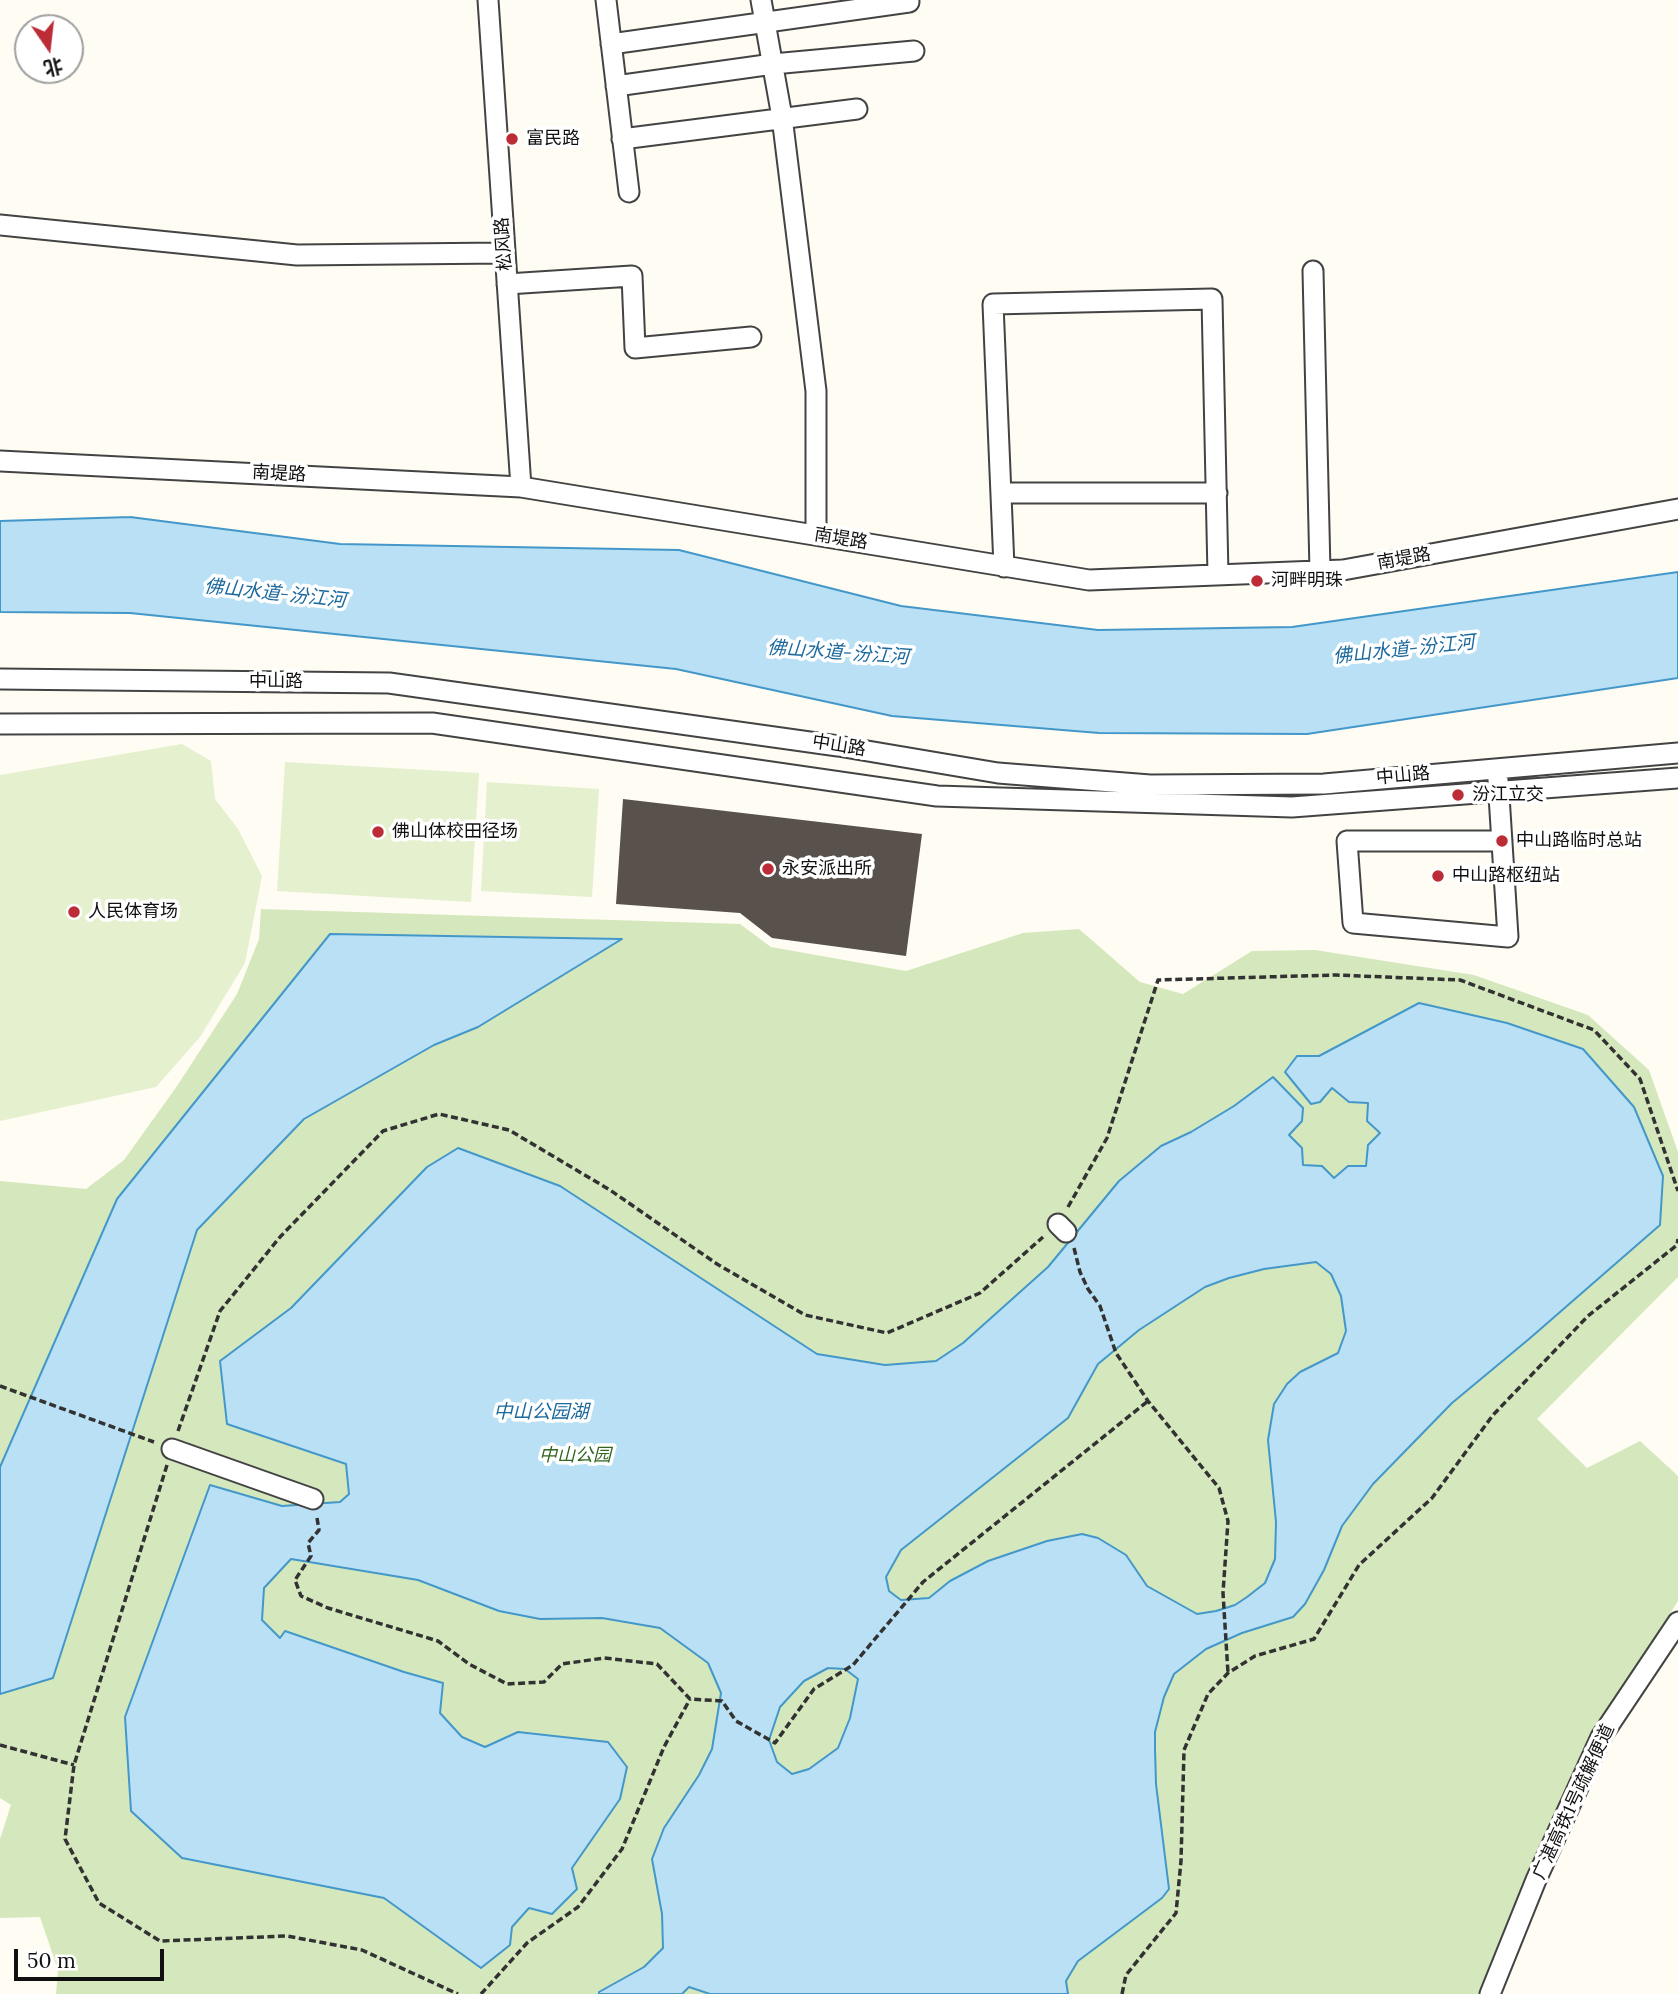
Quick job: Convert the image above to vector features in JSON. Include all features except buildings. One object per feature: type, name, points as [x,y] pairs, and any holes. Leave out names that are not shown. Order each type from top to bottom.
[{"type":"street","name":"松风路","points":[[488,0],[521,487]]},
{"type":"street","points":[[606,0],[629,192]]},
{"type":"street","points":[[761,0],[782,117],[816,391],[816,535]]},
{"type":"street","points":[[611,44],[909,2]]},
{"type":"street","points":[[616,86],[773,64],[914,51]]},
{"type":"street","points":[[622,139],[856,109]]},
{"type":"street","points":[[0,225],[297,255],[504,253]]},
{"type":"street","points":[[1313,271],[1321,571]]},
{"type":"street","points":[[507,284],[632,276],[635,348],[751,337]]},
{"type":"street","points":[[1004,566],[993,304],[1212,299],[1218,575]]},
{"type":"street","name":"南堤路","points":[[0,461],[521,487],[1089,580],[1343,570],[1678,509]]},
{"type":"street","points":[[1001,493],[1216,493]]},
{"type":"street","name":"中山路","points":[[0,679],[388,682],[838,746],[998,773],[1150,785],[1324,784],[1678,753]]},
{"type":"street","name":"中山路","points":[[0,724],[432,723],[937,796],[1292,807],[1678,778]]},
{"type":"street","points":[[1498,767],[1499,792],[1502,841],[1507,937],[1353,923],[1347,841],[1502,841]]},
{"type":"street","points":[[172,1449],[313,1499]]},
{"type":"street","name":"广湛高铁1号疏解便道","points":[[1490,1994],[1536,1880],[1601,1737],[1678,1622]]},
{"type":"path","points":[[458,1994],[350,1947],[287,1936],[160,1941],[99,1903],[65,1839],[74,1765],[172,1449],[220,1311],[280,1237],[383,1131],[439,1114],[509,1130],[610,1190],[717,1264],[805,1315],[887,1333],[980,1293],[1062,1228],[1107,1138],[1158,980],[1336,975],[1460,980],[1594,1030],[1640,1079],[1678,1191]]},
{"type":"path","points":[[1062,1228],[1077,1253],[1080,1272],[1088,1289],[1100,1306],[1116,1353],[1148,1401],[1219,1488],[1228,1521],[1223,1593],[1228,1673]]},
{"type":"path","points":[[1122,1994],[1126,1975],[1175,1913],[1181,1861],[1184,1749],[1208,1694],[1228,1673],[1255,1656],[1314,1639],[1359,1565],[1432,1498],[1493,1415],[1588,1316],[1677,1245],[1678,1239]]},
{"type":"path","points":[[0,1386],[134,1434]]},
{"type":"path","points":[[313,1499],[319,1530],[307,1543],[311,1556],[295,1580],[301,1596],[328,1608],[438,1641],[469,1664],[507,1684],[544,1682],[562,1664],[604,1658],[657,1664],[690,1699],[722,1701],[736,1721],[775,1743],[814,1689],[852,1665],[923,1582],[1148,1401]]},
{"type":"path","points":[[481,1994],[527,1943],[578,1907],[622,1849],[664,1747],[690,1699]]},
{"type":"path","points":[[0,1745],[74,1765]]},
{"type":"green space","points":[[182,744],[211,761],[215,799],[238,829],[262,876],[245,963],[200,1037],[156,1087],[0,1121],[0,775]]},
{"type":"green space","name":"佛山体校田径场","points":[[285,762],[479,773],[471,902],[277,891]]},
{"type":"green space","points":[[487,782],[599,789],[592,897],[481,891]]},
{"type":"green space","name":"中山公园","points":[[261,909],[740,924],[771,947],[906,971],[1023,933],[1079,929],[1140,982],[1183,994],[1252,951],[1315,950],[1474,975],[1588,1015],[1649,1070],[1678,1152],[1678,1277],[1537,1419],[1587,1468],[1640,1441],[1678,1476],[1678,1601],[1587,1744],[1485,1994],[56,1994],[58,1970],[40,1917],[0,1918],[0,1839],[11,1805],[0,1798],[0,1181],[86,1189],[124,1160],[177,1086],[237,994],[259,939]]},
{"type":"water","name":"佛山水道-汾江河","points":[[130,517],[340,544],[679,550],[901,606],[1098,630],[1292,627],[1678,572],[1678,678],[1307,734],[1099,733],[892,716],[676,669],[130,613],[0,612],[0,521]]},
{"type":"water","points":[[330,934],[622,939],[478,1027],[434,1045],[304,1119],[197,1230],[53,1678],[0,1694],[0,1467],[117,1199]]},
{"type":"water","name":"中山公园湖","points":[[1419,1003],[1507,1023],[1583,1049],[1634,1107],[1663,1176],[1660,1225],[1452,1403],[1373,1484],[1342,1526],[1324,1570],[1305,1604],[1293,1617],[1242,1633],[1206,1649],[1174,1674],[1164,1697],[1155,1732],[1156,1784],[1169,1889],[1162,1898],[1078,1961],[1066,1981],[1068,1994],[710,1994],[689,1987],[682,1994],[599,1994],[644,1967],[663,1948],[662,1914],[652,1859],[664,1828],[699,1775],[712,1749],[721,1693],[708,1663],[660,1628],[602,1618],[540,1619],[499,1611],[418,1580],[291,1559],[264,1588],[262,1620],[280,1638],[285,1631],[443,1683],[440,1713],[462,1737],[485,1747],[518,1732],[608,1742],[627,1767],[620,1799],[572,1868],[577,1889],[552,1914],[529,1908],[512,1927],[510,1945],[481,1968],[384,1898],[182,1858],[131,1811],[125,1717],[210,1485],[282,1506],[340,1502],[349,1494],[346,1464],[227,1424],[220,1361],[291,1308],[427,1167],[458,1148],[560,1186],[817,1354],[885,1365],[936,1361],[963,1343],[1048,1267],[1119,1181],[1161,1146],[1191,1132],[1234,1106],[1273,1077],[1303,1108],[1302,1121],[1289,1135],[1302,1148],[1303,1165],[1322,1166],[1334,1178],[1348,1166],[1366,1166],[1368,1145],[1380,1133],[1367,1121],[1368,1103],[1349,1102],[1332,1088],[1320,1102],[1311,1104],[1285,1072],[1297,1056],[1319,1056]],"holes":[[[1316,1262],[1331,1274],[1341,1296],[1346,1331],[1338,1353],[1300,1372],[1287,1384],[1274,1404],[1268,1440],[1276,1522],[1275,1559],[1265,1583],[1247,1597],[1235,1605],[1197,1614],[1147,1586],[1126,1555],[1098,1538],[1082,1534],[1047,1541],[988,1561],[950,1581],[929,1598],[901,1600],[889,1591],[886,1577],[901,1550],[1068,1418],[1098,1364],[1139,1330],[1205,1287],[1264,1269]],[[828,1668],[845,1669],[858,1679],[850,1718],[838,1748],[809,1769],[792,1774],[777,1762],[769,1740],[780,1707],[804,1681]]]},
{"type":"place","name":"富民路","points":[[512,139]]},
{"type":"place","name":"河畔明珠","points":[[1257,581]]},
{"type":"place","name":"汾江立交","points":[[1458,795]]},
{"type":"place","name":"佛山体校田径场","points":[[378,832]]},
{"type":"place","name":"中山路临时总站","points":[[1502,841]]},
{"type":"place","name":"永安派出所","points":[[768,869]]},
{"type":"place","name":"中山路枢纽站","points":[[1438,876]]},
{"type":"place","name":"人民体育场","points":[[74,912]]}]
